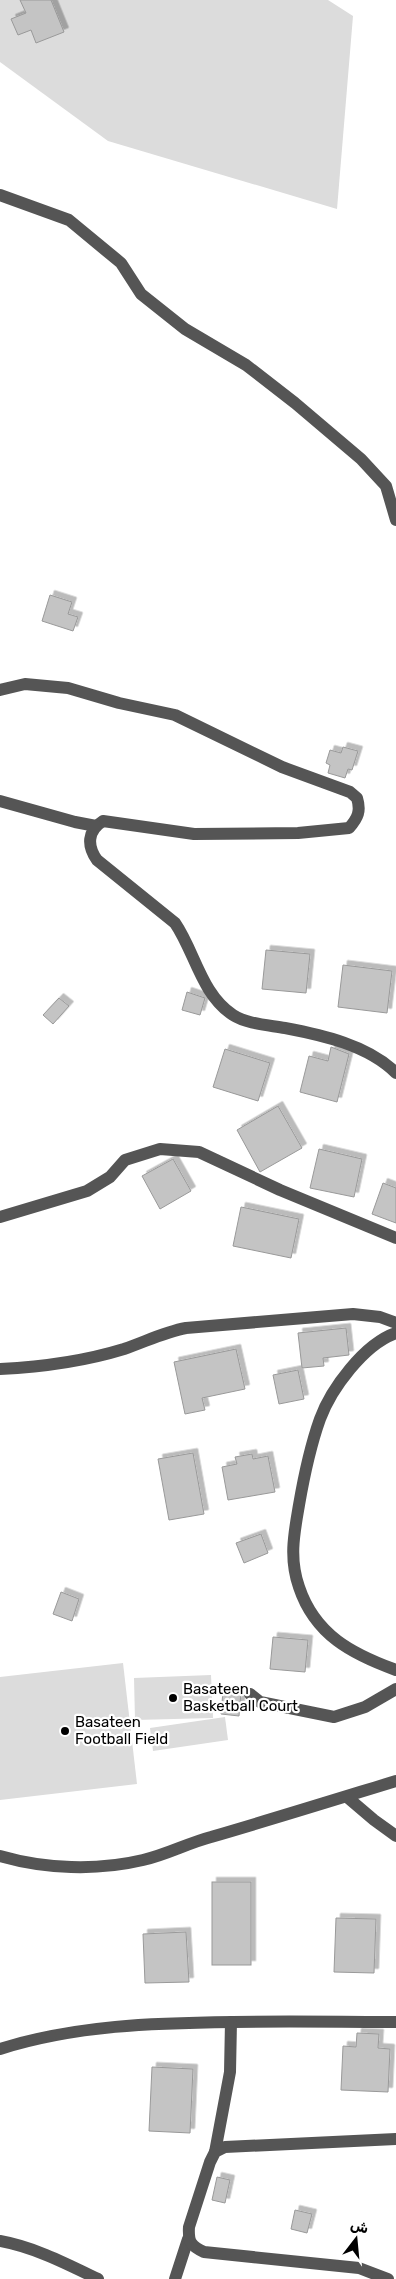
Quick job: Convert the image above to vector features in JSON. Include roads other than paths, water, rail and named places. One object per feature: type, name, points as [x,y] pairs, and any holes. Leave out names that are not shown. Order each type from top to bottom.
[{"type":"street","points":[[0,195],[70,220],[121,263],[141,294],[185,329],[246,365],[295,403],[361,459],[386,486],[396,520]]},
{"type":"street","points":[[0,690],[25,684],[68,688],[119,703],[175,715],[282,767],[350,792],[358,798],[360,807],[357,819],[349,828],[324,832],[194,834],[103,821],[96,826],[89,843],[90,850],[97,860],[175,923],[184,936],[203,980],[214,996],[233,1015],[256,1023],[326,1038],[364,1051],[385,1062],[396,1073]]},
{"type":"street","points":[[0,800],[75,822],[96,826]]},
{"type":"street","points":[[0,1216],[87,1191],[110,1177],[125,1160],[160,1149],[199,1152],[280,1190],[396,1238]]},
{"type":"street","points":[[0,1369],[42,1366],[86,1358],[122,1350],[169,1332],[186,1328],[353,1314],[380,1316],[396,1322]]},
{"type":"street","points":[[396,1333],[385,1337],[361,1355],[331,1397],[320,1418],[304,1475],[292,1552],[299,1588],[318,1622],[329,1636],[346,1648],[396,1670]]},
{"type":"street","points":[[250,1694],[260,1702],[334,1717],[365,1706],[396,1689]]},
{"type":"street","points":[[0,1856],[15,1860],[62,1866],[116,1865],[169,1852],[206,1838],[396,1781]]},
{"type":"street","points":[[347,1796],[374,1820],[396,1836]]},
{"type":"street","points":[[0,2049],[40,2038],[96,2028],[186,2022],[396,2022]]},
{"type":"street","points":[[175,2279],[188,2239],[189,2227],[198,2196],[215,2152],[230,2072],[231,2022]]},
{"type":"street","points":[[215,2152],[225,2147],[396,2138]]},
{"type":"street","points":[[188,2239],[192,2246],[204,2252],[359,2268],[388,2279]]},
{"type":"street","points":[[0,2241],[14,2243],[58,2260],[98,2279]]},
{"type":"place","name":"Basateen Basketball Court","points":[[173,1698]]},
{"type":"place","name":"Basateen Football Field","points":[[65,1731]]}]
